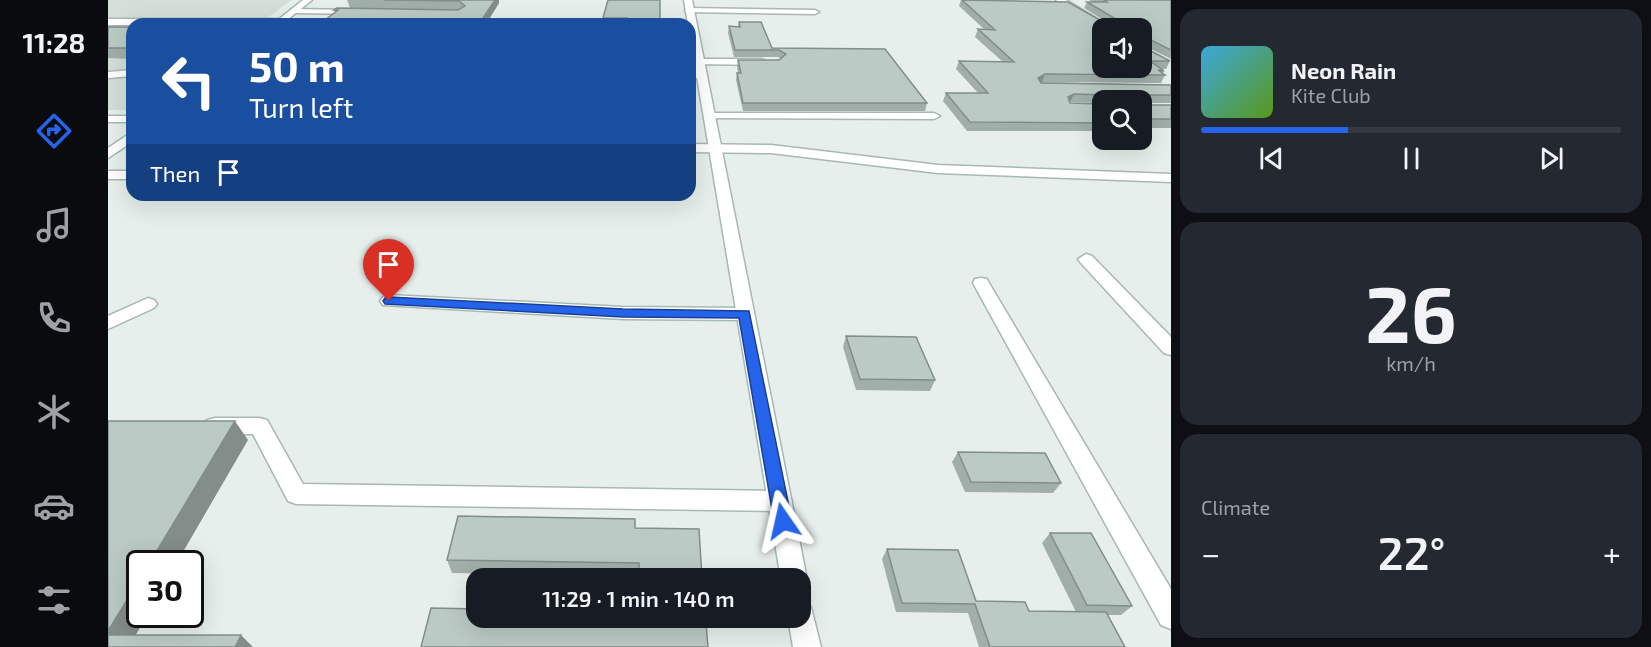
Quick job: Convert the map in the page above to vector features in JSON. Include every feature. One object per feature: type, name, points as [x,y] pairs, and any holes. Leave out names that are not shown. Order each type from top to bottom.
[{"type":"street","points":[[285,18],[309,0]]},
{"type":"street","points":[[1060,0],[1092,19]]},
{"type":"street","points":[[688,5],[816,12]]},
{"type":"street","points":[[294,11],[368,12]]},
{"type":"street","points":[[108,22],[126,22]]},
{"type":"street","points":[[696,61],[778,63]]},
{"type":"street","points":[[696,65],[708,116],[792,568]]},
{"type":"street","points":[[108,75],[126,74]]},
{"type":"street","points":[[708,116],[934,116]]},
{"type":"street","points":[[108,119],[126,119]]},
{"type":"street","points":[[108,154],[126,140]]},
{"type":"street","points":[[696,148],[771,149],[938,169],[1171,177]]},
{"type":"street","points":[[108,175],[126,175]]},
{"type":"street","points":[[1086,259],[1171,348]]},
{"type":"street","points":[[981,283],[1171,615]]},
{"type":"street","points":[[389,301],[623,313],[745,314]]},
{"type":"street","points":[[108,323],[148,304]]},
{"type":"street","points":[[189,426],[259,426],[296,494],[780,501]]},
{"type":"street","points":[[803,628],[807,647]]},
{"type":"shaded area","points":[[108,0],[292,0],[267,18],[126,18],[126,110],[108,110]]},
{"type":"building","points":[[384,0],[495,0],[483,18],[328,18],[338,10],[334,10],[337,8],[458,10],[465,6],[459,1]]},
{"type":"building","points":[[608,0],[660,0],[660,18],[603,18]]},
{"type":"building","points":[[962,0],[1068,2],[1096,18],[1092,18],[1092,74],[1045,74],[1038,78],[1041,83],[1171,85],[1171,95],[1152,95],[1152,90],[1092,90],[1092,95],[1074,94],[1068,97],[1070,103],[1092,104],[1092,123],[970,122],[946,93],[988,93],[959,61],[1014,62],[978,29],[995,30]]},
{"type":"building","points":[[1171,0],[1171,50],[1152,40],[1152,18],[1114,18],[1087,2]]},
{"type":"building","points":[[739,22],[761,22],[772,48],[885,49],[927,103],[743,103],[737,73],[741,73],[738,60],[779,60],[786,54],[779,50],[735,50],[729,26],[740,27]]},
{"type":"building","points":[[108,27],[126,27],[126,48],[108,48]]},
{"type":"building","points":[[1152,52],[1170,61],[1152,61]]},
{"type":"building","points":[[1152,62],[1164,71],[1158,70],[1165,75],[1152,75]]},
{"type":"building","points":[[1152,105],[1171,105],[1171,119],[1152,119]]},
{"type":"building","points":[[846,336],[916,337],[935,380],[860,379]]},
{"type":"building","points":[[108,421],[235,421],[157,550],[126,550],[126,602],[108,631]]},
{"type":"building","points":[[958,452],[1045,453],[1061,483],[971,482]]},
{"type":"building","points":[[458,516],[635,519],[635,528],[699,529],[701,568],[639,568],[639,563],[447,560]]},
{"type":"building","points":[[1050,533],[1091,533],[1132,606],[1087,605]]},
{"type":"building","points":[[887,549],[958,550],[976,601],[1025,602],[1029,611],[1106,612],[1125,647],[990,647],[975,604],[902,603]]},
{"type":"building","points":[[431,608],[466,609],[466,628],[706,628],[708,647],[421,647]]},
{"type":"building","points":[[108,635],[241,635],[235,647],[108,647]]},
{"type":"route","points":[[389,301],[623,313],[745,314],[783,521]]}]
